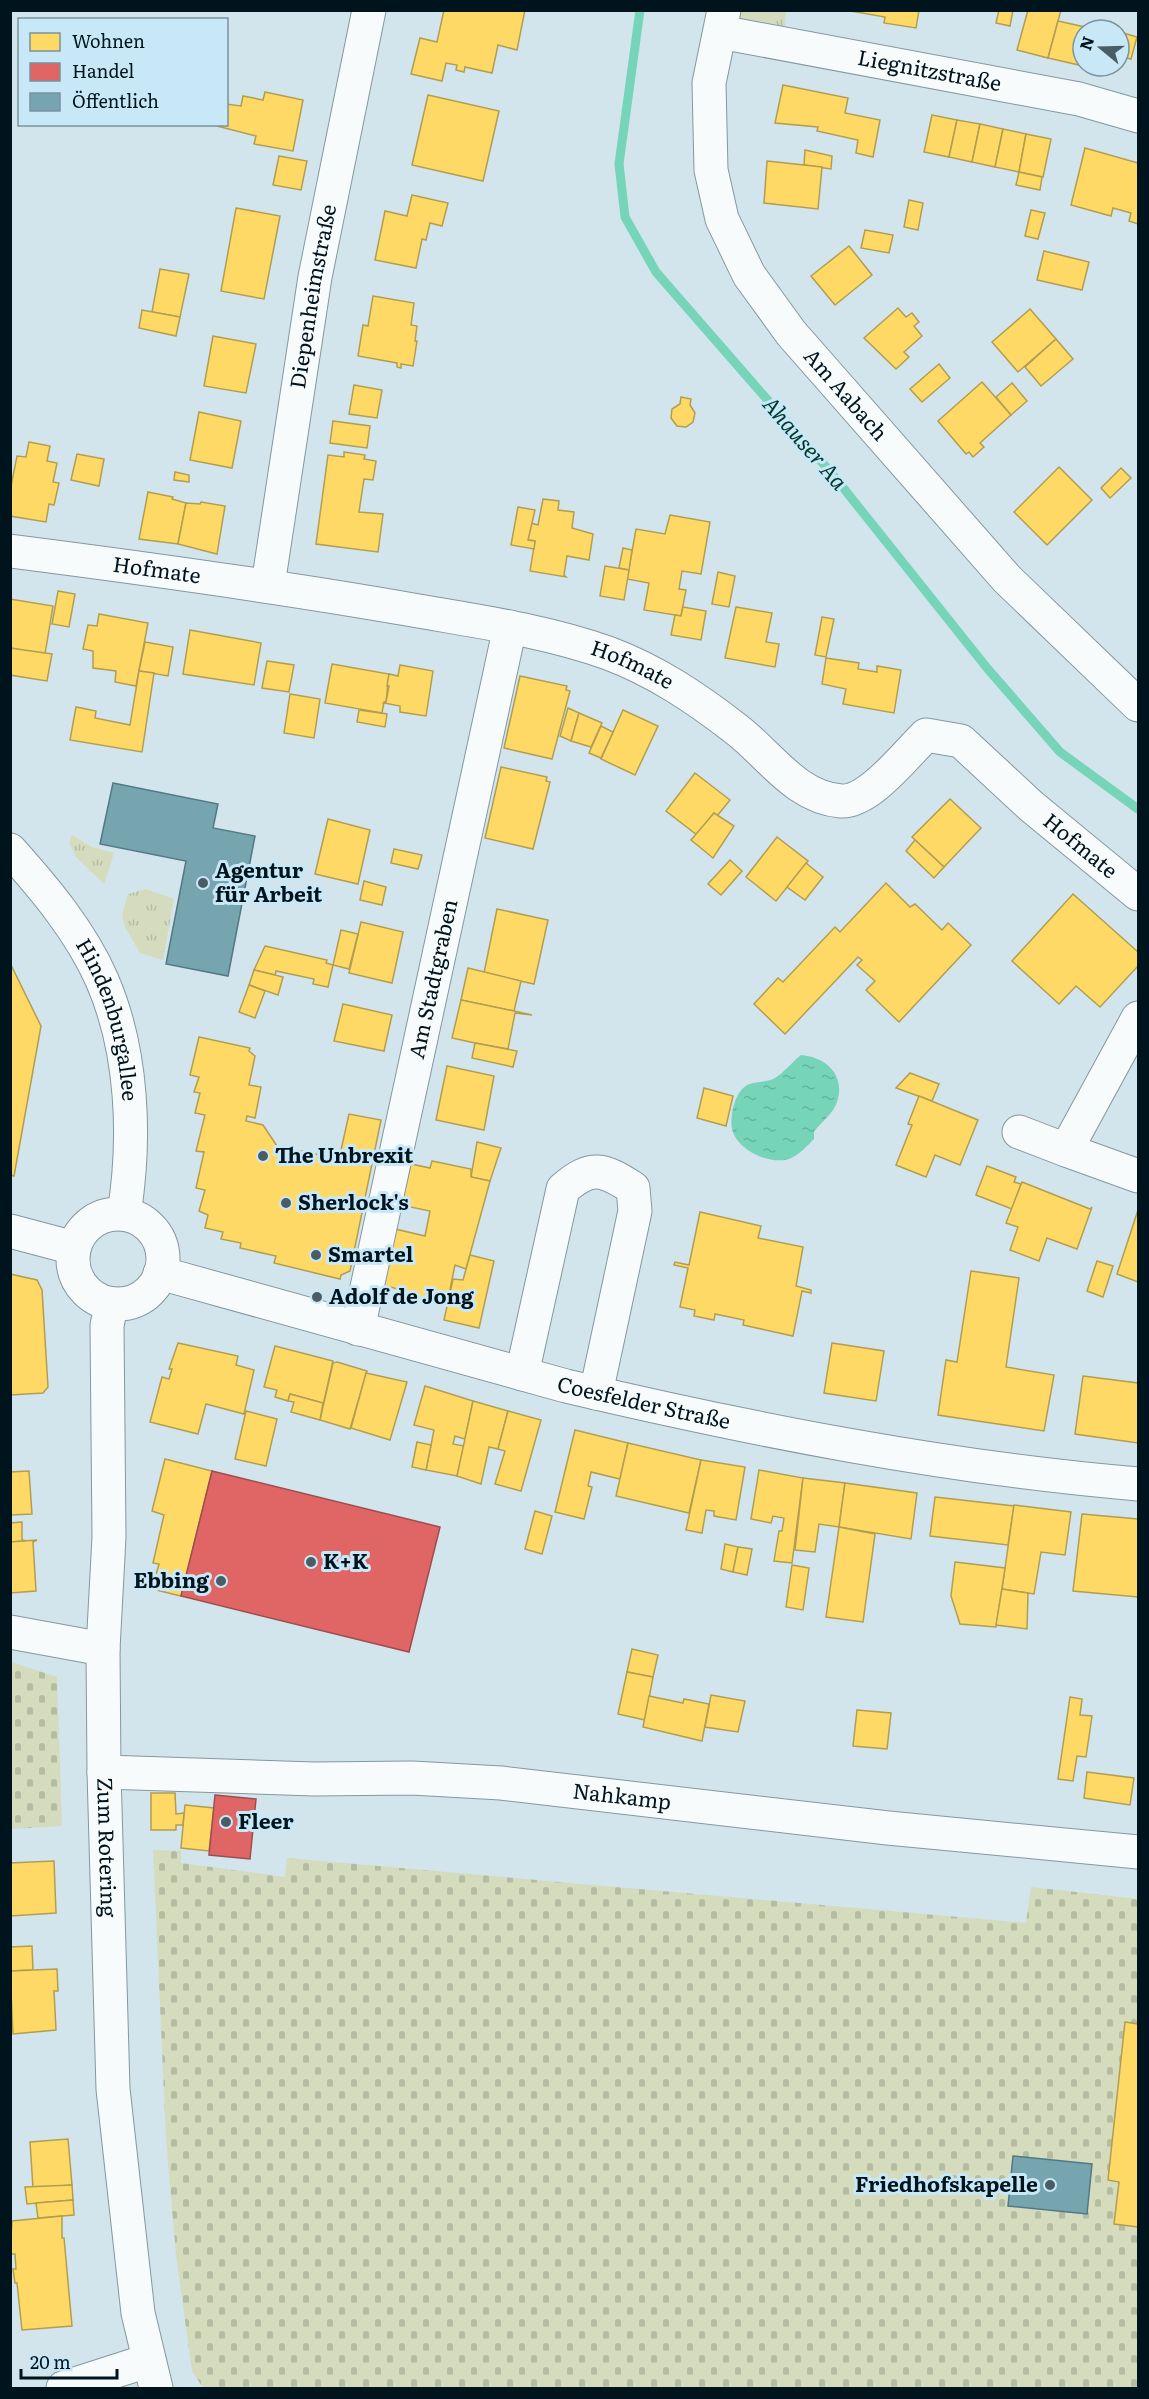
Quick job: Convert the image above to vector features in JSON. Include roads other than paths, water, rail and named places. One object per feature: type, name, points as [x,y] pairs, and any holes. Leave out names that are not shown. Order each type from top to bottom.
[{"type":"street","name":"Diepenheimstraße","points":[[268,585],[315,277],[369,10]]},
{"type":"street","name":"Liegnitzstraße","points":[[722,21],[1079,99],[1138,116]]},
{"type":"street","name":"Am Aabach","points":[[722,21],[709,83],[711,170],[722,219],[748,275],[790,333],[1007,579],[1138,705]]},
{"type":"street","name":"Hofmate","points":[[10,550],[268,585],[510,627],[603,652],[646,668],[737,730],[792,780],[813,795],[844,802],[861,796],[876,786],[926,735],[961,741],[1031,806],[1138,894]]},
{"type":"street","name":"Am Stadtgraben","points":[[358,1329],[510,627]]},
{"type":"street","name":"Hindenburgallee","points":[[10,850],[44,887],[72,927],[102,979],[117,1023],[130,1128],[129,1179],[124,1214]]},
{"type":"street","points":[[1066,1150],[1138,1018]]},
{"type":"street","points":[[1019,1132],[1138,1176]]},
{"type":"street","points":[[522,1374],[563,1189],[580,1175],[608,1172],[633,1188],[635,1211],[596,1393]]},
{"type":"street","points":[[113,1214],[124,1214],[145,1222],[156,1235],[162,1250],[160,1273],[156,1283],[145,1295],[130,1303],[111,1304],[97,1300],[84,1290],[75,1276],[72,1260],[74,1248],[83,1229],[97,1219],[113,1214]]},
{"type":"street","points":[[10,1231],[74,1248]]},
{"type":"street","name":"Coesfelder Straße","points":[[160,1273],[596,1393],[904,1454],[1138,1484]]},
{"type":"street","name":"Zum Rotering","points":[[111,1304],[107,1326],[109,1537],[103,1649],[113,2089],[138,2313],[152,2375]]},
{"type":"street","points":[[10,1632],[103,1649]]},
{"type":"street","name":"Nahkamp","points":[[104,1772],[314,1779],[412,1778],[501,1783],[888,1828],[1138,1852]]},
{"type":"street","points":[[63,2388],[152,2375]]},
{"type":"water","points":[[801,1055],[818,1059],[832,1069],[839,1084],[837,1102],[814,1132],[814,1139],[796,1156],[781,1160],[763,1158],[747,1149],[735,1137],[732,1129],[733,1108],[744,1087],[773,1079]]},
{"type":"waterway","name":"Ahauser Aa","points":[[640,10],[619,164],[625,217],[656,272],[833,475],[987,668],[1060,752],[1138,809]]},
{"type":"place","name":"Agentur für Arbeit","points":[[203,883]]},
{"type":"place","name":"The Unbrexit","points":[[263,1156]]},
{"type":"place","name":"Sherlock's","points":[[286,1203]]},
{"type":"place","name":"Smartel","points":[[316,1255]]},
{"type":"place","name":"Adolf de Jong","points":[[317,1297]]},
{"type":"place","name":"K+K","points":[[311,1562]]},
{"type":"place","name":"Ebbing","points":[[221,1581]]},
{"type":"place","name":"Fleer","points":[[226,1822]]},
{"type":"place","name":"Friedhofskapelle","points":[[1050,2185]]}]
